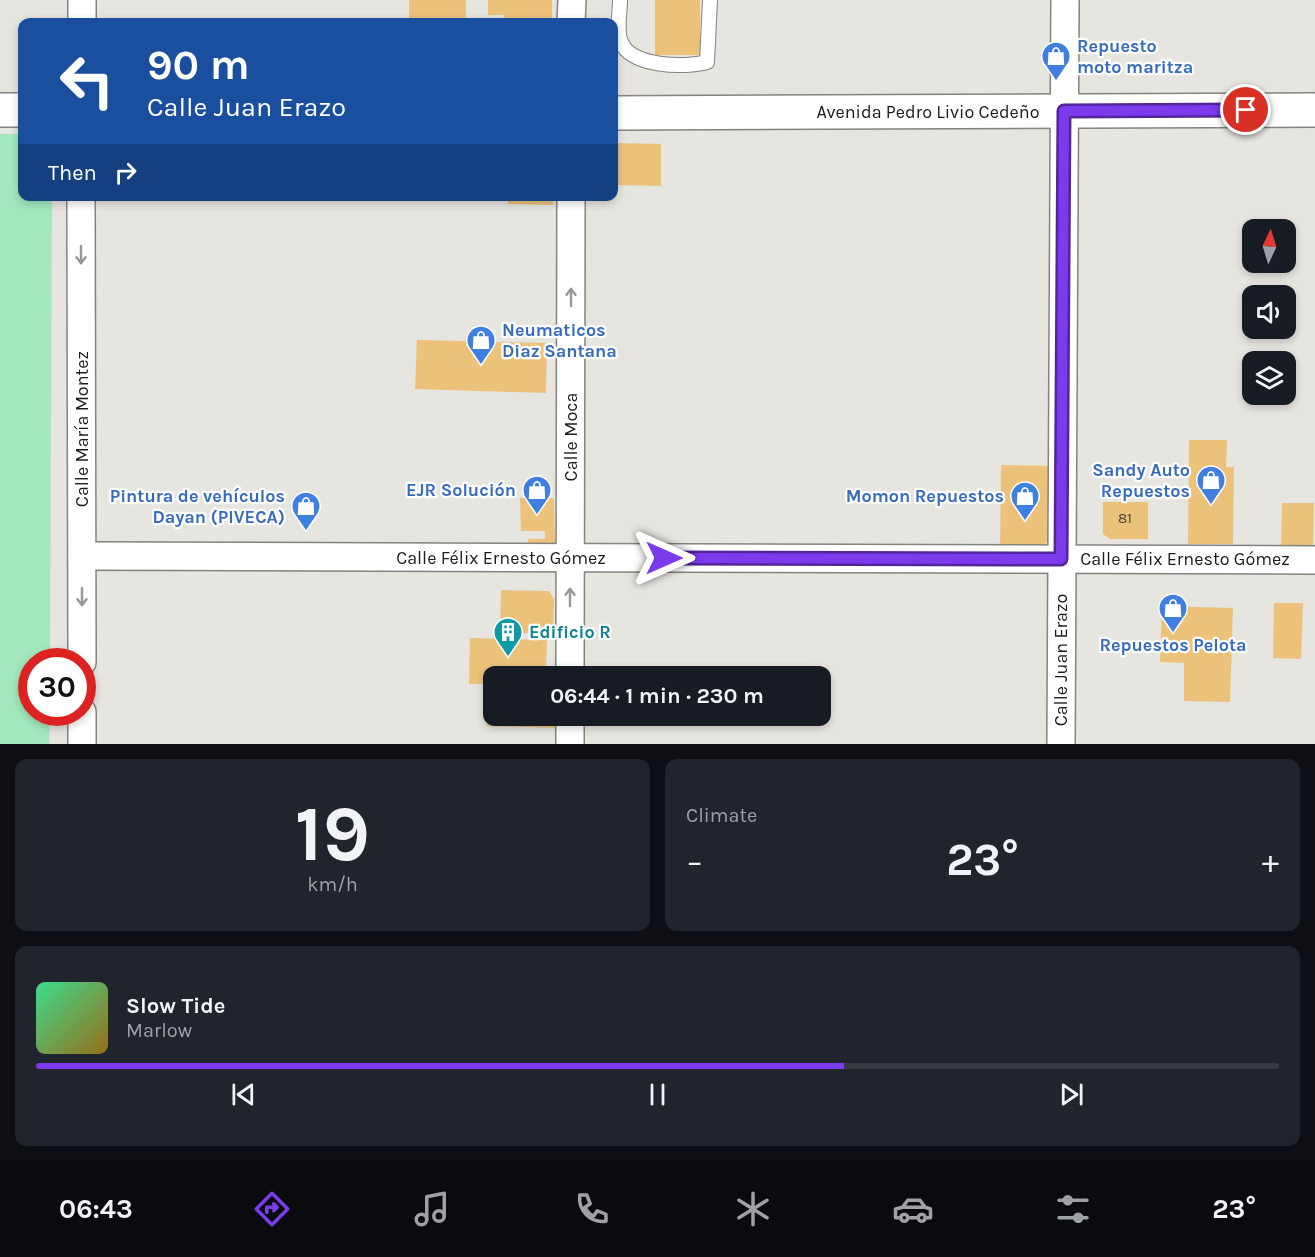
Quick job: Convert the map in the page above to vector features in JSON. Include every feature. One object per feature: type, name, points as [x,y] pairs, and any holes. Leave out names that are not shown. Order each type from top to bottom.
[{"type":"main road","points":[[0,110],[18,110]]},
{"type":"main road","name":"Avenida Pedro Livio Cedeño","points":[[618,113],[1315,110]]},
{"type":"street","points":[[81,18],[82,0]]},
{"type":"street","points":[[571,18],[572,0]]},
{"type":"street","name":"Calle Juan Erazo","points":[[1061,744],[1065,0]]},
{"type":"street","name":"Calle María Montez","points":[[81,201],[82,648]]},
{"type":"street","name":"Calle Moca","points":[[570,666],[571,201]]},
{"type":"street","name":"Calle Félix Ernesto Gómez","points":[[82,556],[1315,560]]},
{"type":"street","points":[[82,726],[82,744]]},
{"type":"street","points":[[570,726],[570,744]]},
{"type":"lane","points":[[620,0],[620,39],[624,49],[638,60],[693,66],[707,62],[710,0]]},
{"type":"green space","points":[[0,134],[18,134],[18,201],[52,201],[50,648],[18,648],[18,726],[50,726],[49,744],[0,744]]},
{"type":"building","points":[[409,0],[466,0],[466,18],[409,18]]},
{"type":"building","points":[[488,0],[552,0],[552,18],[504,18],[504,15],[488,15]]},
{"type":"building","points":[[655,0],[700,0],[700,55],[655,55]]},
{"type":"building","points":[[618,143],[661,144],[661,186],[618,185]]},
{"type":"building","points":[[508,201],[553,201],[553,205],[508,204]]},
{"type":"building","name":"Neumaticos Diaz Santana","points":[[417,340],[547,343],[546,393],[415,389]]},
{"type":"building","name":"Sandy Auto Repuestos","points":[[1189,440],[1227,440],[1226,467],[1234,467],[1233,544],[1188,544]]},
{"type":"building","points":[[1001,465],[1050,466],[1049,540],[1040,549],[1000,549]]},
{"type":"building","name":"EJR Solución","points":[[520,498],[554,498],[555,545],[528,550],[528,539],[545,539],[545,531],[521,531]]},
{"type":"building","points":[[1103,502],[1148,502],[1148,539],[1110,539],[1103,534]]},
{"type":"building","points":[[1282,503],[1314,503],[1313,545],[1281,545]]},
{"type":"building","points":[[501,590],[549,591],[554,599],[553,634],[500,632]]},
{"type":"building","points":[[1274,603],[1303,603],[1301,659],[1273,658]]},
{"type":"building","points":[[1162,606],[1233,608],[1230,702],[1184,701],[1184,663],[1160,662]]},
{"type":"building","name":"Edificio R","points":[[470,638],[547,640],[546,666],[483,666],[483,684],[469,684]]},
{"type":"building","points":[[487,726],[560,726],[560,728]]},
{"type":"place","name":"Repuesto moto maritza","points":[[1056,82]]},
{"type":"place","name":"Neumaticos Diaz Santana","points":[[481,366]]},
{"type":"place","name":"Sandy Auto Repuestos","points":[[1211,506]]},
{"type":"place","name":"EJR Solución","points":[[537,516]]},
{"type":"place","name":"Momon Repuestos","points":[[1025,522]]},
{"type":"place","name":"Pintura de vehículos Dayan (PIVECA)","points":[[306,532]]},
{"type":"place","name":"Repuestos Pelota","points":[[1173,634]]},
{"type":"place","name":"Edificio R","points":[[508,658]]},
{"type":"route","points":[[664,558],[1061,559],[1064,111],[1246,110]]}]
